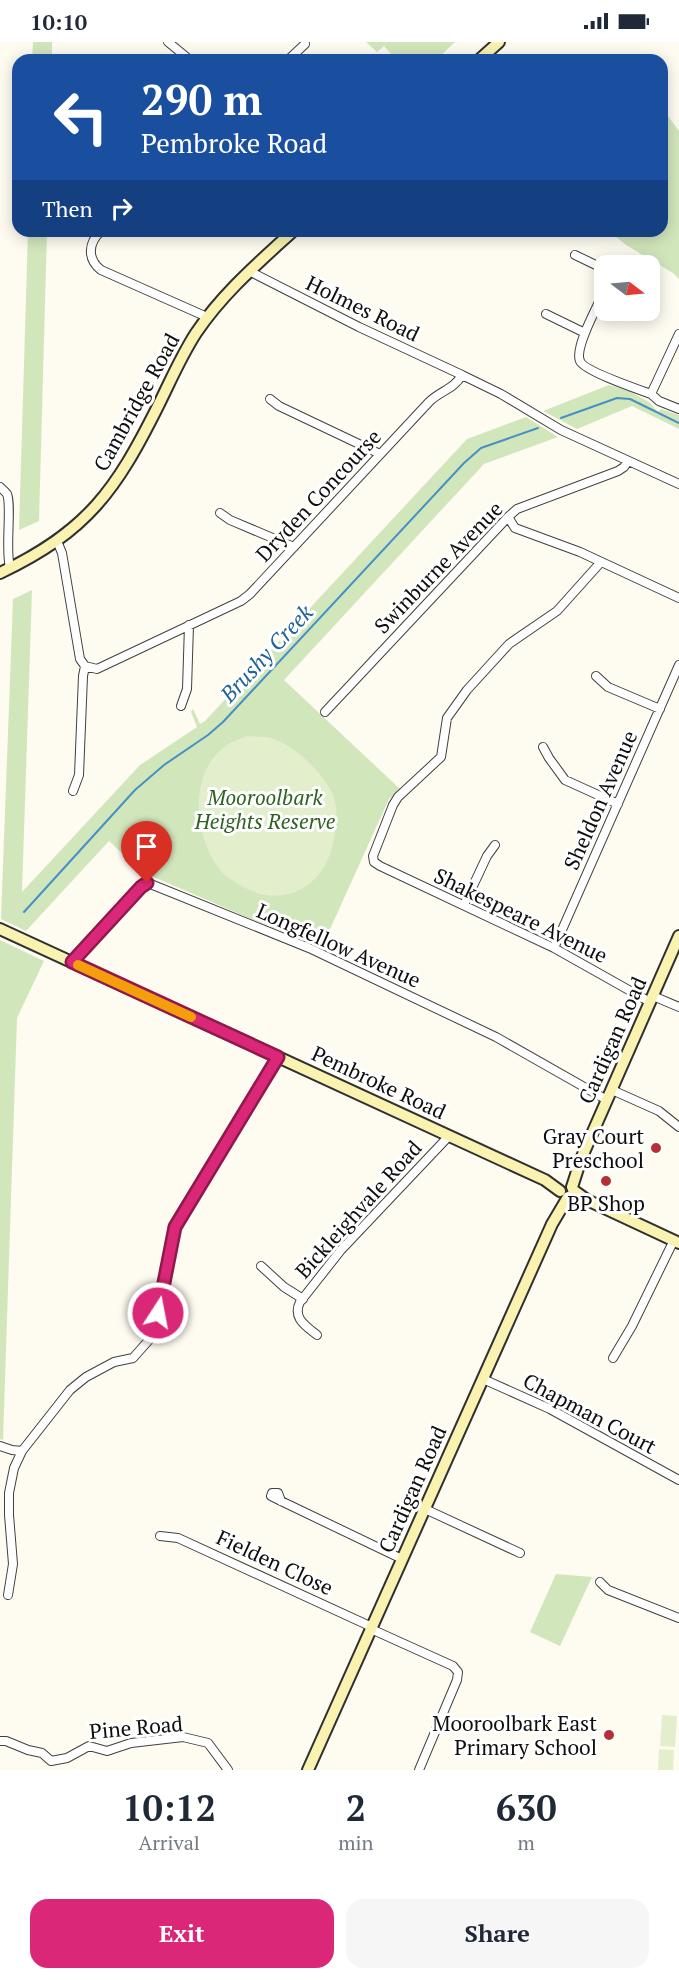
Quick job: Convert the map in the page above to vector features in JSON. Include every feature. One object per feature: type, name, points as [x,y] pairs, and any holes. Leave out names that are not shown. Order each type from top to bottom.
[{"type":"street","points":[[168,42],[183,54]]},
{"type":"street","points":[[486,54],[499,42]]},
{"type":"street","points":[[294,54],[305,44]]},
{"type":"street","points":[[95,237],[91,246],[91,256],[94,265],[101,270],[207,317]]},
{"type":"street","name":"Cambridge Road","points":[[5,571],[57,541],[94,509],[124,470],[184,355],[207,317],[249,271],[286,237]]},
{"type":"street","points":[[575,255],[594,264]]},
{"type":"street","name":"Holmes Road","points":[[249,271],[359,327],[462,375]]},
{"type":"street","points":[[546,314],[585,333]]},
{"type":"street","points":[[594,314],[579,354],[581,364],[651,394],[659,401],[679,409]]},
{"type":"street","points":[[651,394],[679,334]]},
{"type":"street","points":[[462,375],[501,394],[566,433],[679,484]]},
{"type":"street","name":"Dryden Concourse","points":[[85,666],[93,669],[101,667],[245,598],[434,398],[453,387],[462,375]]},
{"type":"street","points":[[270,399],[279,406],[380,454]]},
{"type":"street","name":"Swinburne Avenue","points":[[325,712],[517,509],[618,471],[628,460]]},
{"type":"street","points":[[0,488],[6,492],[9,502],[5,571]]},
{"type":"street","points":[[220,513],[294,547]]},
{"type":"street","points":[[508,517],[514,528],[580,552],[679,597]]},
{"type":"street","points":[[57,541],[62,553],[79,656],[85,666],[82,676],[79,775],[73,791]]},
{"type":"street","name":"Shakespeare Avenue","points":[[601,562],[557,611],[509,644],[467,690],[447,718],[441,757],[398,797],[393,805],[376,847],[374,862],[555,948],[651,999],[679,1007]]},
{"type":"street","points":[[182,706],[188,689],[189,625]]},
{"type":"street","name":"Sheldon Avenue","points":[[555,948],[679,665]]},
{"type":"street","points":[[596,676],[608,687],[660,710]]},
{"type":"street","points":[[543,747],[565,780],[618,804]]},
{"type":"street","points":[[464,905],[487,856],[495,845]]},
{"type":"street","name":"Longfellow Avenue","points":[[72,962],[147,883],[309,948],[609,1095]]},
{"type":"street","name":"Pembroke Road","points":[[0,929],[676,1241]]},
{"type":"street","name":"Cardigan Road","points":[[308,1770],[679,936]]},
{"type":"street","points":[[8,1595],[13,1564],[9,1493],[14,1468],[22,1451],[70,1390],[86,1377],[114,1362],[133,1358],[149,1341],[154,1330],[175,1227],[278,1057]]},
{"type":"street","points":[[609,1095],[659,1111],[679,1127]]},
{"type":"street","name":"Bickleighvale Road","points":[[316,1335],[298,1317],[297,1308],[341,1250],[448,1136]]},
{"type":"street","points":[[613,1358],[676,1241]]},
{"type":"street","points":[[261,1266],[284,1287],[303,1299]]},
{"type":"street","name":"Chapman Court","points":[[483,1379],[550,1409],[679,1480]]},
{"type":"street","points":[[0,1446],[22,1451]]},
{"type":"street","points":[[281,1501],[402,1559]]},
{"type":"street","points":[[425,1509],[520,1553]]},
{"type":"street","name":"Fielden Close","points":[[160,1536],[178,1538],[453,1666],[458,1672],[457,1680],[419,1770]]},
{"type":"street","points":[[600,1582],[608,1590],[679,1618]]},
{"type":"street","name":"Pine Road","points":[[3,1741],[42,1753],[51,1761],[67,1758],[89,1746],[107,1751],[130,1743],[183,1737],[208,1743],[228,1770]]},
{"type":"green space","points":[[33,42],[52,42],[52,54],[32,54]]},
{"type":"green space","points":[[366,42],[455,42],[442,54],[391,54],[384,46],[377,52]]},
{"type":"green space","points":[[668,116],[679,131],[679,279],[660,265],[660,255],[643,255],[616,237],[668,237]]},
{"type":"green space","points":[[28,237],[47,237],[39,521],[19,530]]},
{"type":"green space","points":[[609,385],[629,391],[649,402],[658,412],[661,409],[679,415],[679,429],[632,406],[577,429],[543,411]]},
{"type":"green space","name":"Mooroolbark Heights Reserve","points":[[526,417],[558,437],[484,464],[284,680],[400,789],[389,799],[321,949],[142,872],[109,841],[26,931],[1,919],[13,599],[32,590],[22,892],[140,765],[197,727],[191,712],[193,709],[200,724],[205,721],[467,439]]},
{"type":"green space","points":[[247,736],[271,738],[291,748],[325,780],[334,798],[337,816],[336,829],[326,863],[318,875],[295,892],[267,895],[252,891],[237,883],[219,869],[204,840],[199,805],[200,788],[205,772],[214,757],[226,746]]},
{"type":"green space","points":[[0,940],[44,961],[17,1018],[3,1440],[0,1439]]},
{"type":"green space","points":[[556,1574],[592,1577],[560,1646],[530,1632]]},
{"type":"green space","points":[[662,1715],[677,1716],[675,1747],[660,1746]]},
{"type":"green space","points":[[659,1749],[674,1750],[673,1770],[658,1770]]},
{"type":"waterway","name":"Brushy Creek","points":[[561,418],[617,398],[630,399],[679,423]]},
{"type":"waterway","name":"Brushy Creek","points":[[24,912],[135,790],[164,765],[223,722],[464,463],[481,448],[538,428]]},
{"type":"slow traffic","points":[[78,965],[191,1017]]},
{"type":"place","name":"Gray Court Preschool","points":[[656,1148]]},
{"type":"place","name":"BP Shop","points":[[606,1181]]},
{"type":"place","name":"Mooroolbark East Primary School","points":[[609,1735]]},
{"type":"route","points":[[147,883],[72,962],[278,1057],[175,1227],[158,1313]]}]
